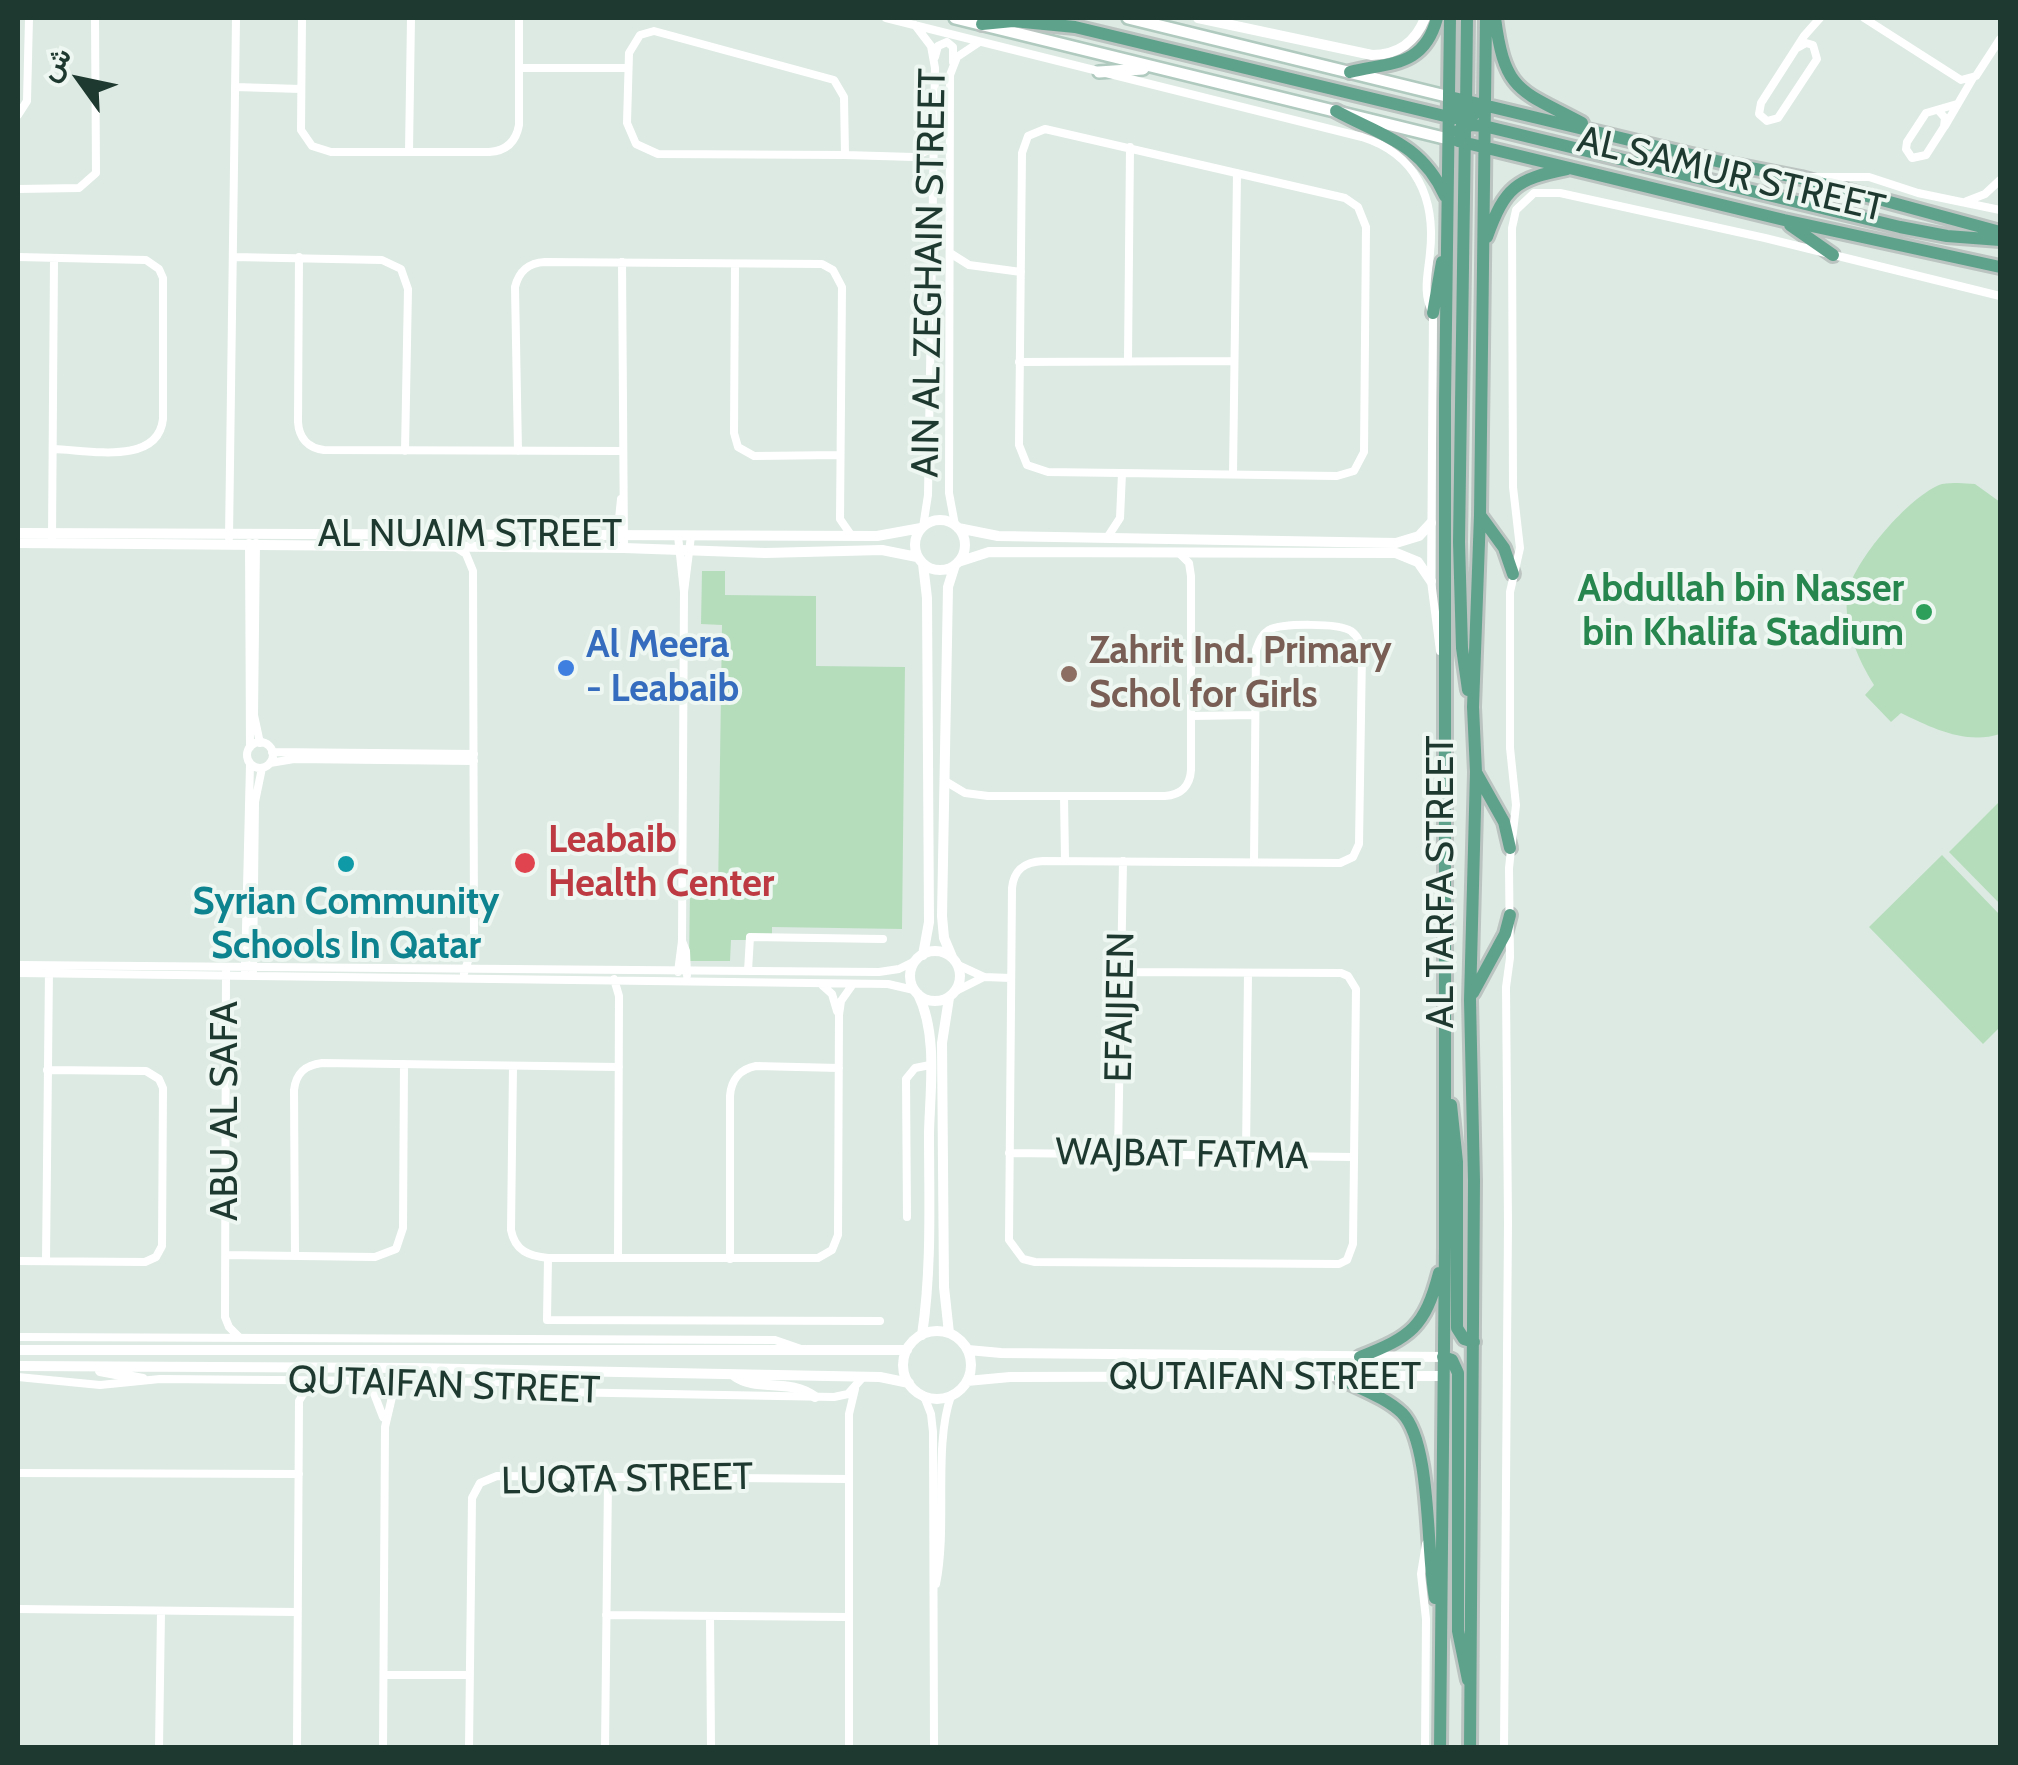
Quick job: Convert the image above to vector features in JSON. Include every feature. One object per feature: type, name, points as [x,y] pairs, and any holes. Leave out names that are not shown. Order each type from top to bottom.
[{"type":"main road","points":[[955,18],[1448,139]]},
{"type":"main road","points":[[1350,72],[1404,61],[1428,40],[1437,18]]},
{"type":"main road","name":"AL TARFA STREET","points":[[1450,18],[1450,97],[1484,146],[1470,1000],[1474,1342],[1470,1748]]},
{"type":"main road","points":[[1467,18],[1458,542],[1462,648],[1473,706]]},
{"type":"main road","name":"AL TARFA STREET","points":[[1440,1748],[1446,1246],[1444,670],[1448,139],[1484,106],[1486,18]]},
{"type":"main road","points":[[1495,18],[1501,56],[1518,86],[1536,101],[1592,131]]},
{"type":"main road","points":[[1135,19],[1450,97]]},
{"type":"main road","points":[[982,24],[1012,21],[1074,27],[1900,227],[2000,240]]},
{"type":"main road","points":[[1099,72],[1152,68]]},
{"type":"main road","name":"AL SAMUR STREET","points":[[1450,97],[1801,178],[2000,232]]},
{"type":"main road","points":[[1336,111],[1405,144],[1434,175],[1448,203]]},
{"type":"main road","name":"AL SAMUR STREET","points":[[1448,139],[1784,220],[2000,266]]},
{"type":"main road","points":[[1484,244],[1502,201],[1519,182],[1569,168]]},
{"type":"main road","points":[[1784,220],[1833,255]]},
{"type":"main road","points":[[1433,314],[1437,278],[1448,246]]},
{"type":"main road","points":[[1480,515],[1504,548],[1513,574]]},
{"type":"main road","points":[[1476,772],[1504,822],[1510,848]]},
{"type":"main road","points":[[1470,1000],[1505,934],[1510,915]]},
{"type":"main road","points":[[1444,1074],[1458,1162],[1458,1330],[1466,1341],[1474,1342]]},
{"type":"main road","points":[[1360,1358],[1419,1326],[1432,1299],[1446,1246]]},
{"type":"main road","points":[[1443,1357],[1452,1360],[1458,1375],[1458,1631],[1471,1692]]},
{"type":"main road","points":[[1442,1376],[1458,1375],[1474,1358]]},
{"type":"main road","points":[[1340,1378],[1386,1401],[1412,1428],[1421,1457],[1427,1540],[1440,1628]]},
{"type":"street","points":[[18,115],[27,101],[29,18]]},
{"type":"street","points":[[18,189],[79,188],[96,173],[95,18]]},
{"type":"street","points":[[229,539],[236,18]]},
{"type":"street","points":[[302,18],[301,130],[312,146],[330,152],[495,152],[507,147],[516,137],[519,125],[519,18]]},
{"type":"street","points":[[410,152],[411,18]]},
{"type":"street","points":[[886,18],[1099,72]]},
{"type":"street","points":[[1198,18],[1362,54],[1384,55],[1408,44],[1425,18]]},
{"type":"street","points":[[1864,18],[1957,78],[1972,78]]},
{"type":"street","points":[[1817,22],[1818,58],[1780,115],[1771,121],[1764,120],[1759,114],[1761,103],[1817,22]]},
{"type":"street","name":"AIN AL ZEGHAIN STREET","points":[[915,25],[928,40],[934,59],[928,495],[922,528]]},
{"type":"street","points":[[845,155],[844,97],[839,84],[828,77],[654,31],[634,40],[628,68],[628,131],[636,144],[650,152],[914,158],[933,169]]},
{"type":"street","points":[[1958,104],[1924,116],[1907,142],[1907,153],[1916,159],[1926,156],[2000,39]]},
{"type":"street","points":[[934,59],[938,46],[947,42],[953,47],[953,62]]},
{"type":"street","name":"AIN AL ZEGHAIN STREET","points":[[957,526],[949,485],[949,132],[953,62],[968,47],[982,42]]},
{"type":"street","points":[[1798,48],[1806,44],[1816,48]]},
{"type":"street","points":[[519,68],[628,68]]},
{"type":"street","name":"AL TARFA STREET","points":[[1099,72],[1362,137],[1390,149],[1409,165],[1424,188],[1432,236],[1426,296],[1433,314],[1431,581],[1444,670]]},
{"type":"street","points":[[236,87],[301,89]]},
{"type":"street","points":[[1939,111],[1945,118],[1944,127]]},
{"type":"street","points":[[1045,130],[1236,174],[1345,198],[1364,216],[1364,447],[1357,468],[1342,476],[1040,472],[1027,465],[1019,445],[1019,362],[1022,153],[1028,136],[1045,130]]},
{"type":"street","points":[[914,158],[934,146]]},
{"type":"street","points":[[1128,360],[1130,147]]},
{"type":"street","points":[[1233,474],[1236,174]]},
{"type":"street","name":"AL SAMUR STREET","points":[[1801,178],[1869,177],[1918,193],[2000,210]]},
{"type":"street","points":[[1960,202],[1985,194],[2000,180]]},
{"type":"street","name":"AL SAMUR STREET","points":[[1527,197],[1545,191],[1560,193],[2000,296]]},
{"type":"street","name":"AL TARFA STREET","points":[[1504,1748],[1506,987],[1510,848],[1516,805],[1510,748],[1510,592],[1520,539],[1513,487],[1512,228],[1516,210],[1527,197]]},
{"type":"street","points":[[949,252],[969,265],[1021,272]]},
{"type":"street","points":[[18,257],[151,262],[162,274],[163,418],[157,439],[146,448],[132,451],[54,449]]},
{"type":"street","points":[[233,257],[389,261],[405,275],[405,451]]},
{"type":"street","points":[[52,538],[54,258]]},
{"type":"street","points":[[299,258],[298,422],[300,436],[317,449],[622,451]]},
{"type":"street","points":[[518,451],[517,278],[536,262],[822,264],[834,270],[841,280],[840,518],[851,535]]},
{"type":"street","points":[[620,542],[622,262]]},
{"type":"street","points":[[734,264],[734,433],[738,447],[754,456],[840,456]]},
{"type":"street","points":[[949,280],[969,265]]},
{"type":"street","points":[[1019,362],[1234,361]]},
{"type":"street","points":[[1122,473],[1120,518],[1126,532],[1134,538]]},
{"type":"street","points":[[828,535],[840,518]]},
{"type":"street","points":[[1107,538],[1120,518]]},
{"type":"street","points":[[922,1335],[929,1262],[930,1065],[927,1022],[910,978],[929,922],[927,598],[915,542],[922,528],[942,520],[998,536],[1396,543],[1419,536],[1431,523]]},
{"type":"street","points":[[949,1333],[944,1288],[943,1025],[960,978],[942,924],[948,587],[965,545],[957,526]]},
{"type":"street","name":"AL NUAIM STREET","points":[[253,539],[456,547],[620,542],[678,536],[886,536],[922,528]]},
{"type":"street","name":"AL NUAIM STREET","points":[[18,533],[52,538],[620,542],[683,550],[891,551],[920,560]]},
{"type":"street","points":[[678,536],[683,550],[684,592],[682,981]]},
{"type":"street","points":[[683,550],[691,536]]},
{"type":"street","name":"AL NUAIM STREET","points":[[18,543],[52,538]]},
{"type":"street","points":[[253,539],[254,715],[260,742]]},
{"type":"street","points":[[249,971],[247,758],[253,539]]},
{"type":"street","points":[[456,547],[466,554],[473,570],[474,943],[464,973]]},
{"type":"street","points":[[920,560],[936,570],[976,554],[996,552],[1396,553],[1418,562],[1431,581]]},
{"type":"street","points":[[945,781],[972,795],[1176,794],[1186,787],[1190,776],[1191,602],[1190,567],[1180,554]]},
{"type":"street","points":[[1122,972],[1341,973],[1353,982],[1353,1244],[1347,1260],[1339,1264],[1054,1262],[1024,1259],[1009,1240],[1015,876],[1027,863],[1065,860],[1340,863],[1357,852],[1362,652],[1358,638],[1340,626],[1280,626],[1268,630],[1256,650],[1254,862]]},
{"type":"street","points":[[1191,716],[1255,715]]},
{"type":"street","points":[[250,747],[260,742],[272,752]]},
{"type":"street","points":[[272,752],[474,757]]},
{"type":"street","points":[[249,971],[255,802],[272,752]]},
{"type":"street","points":[[250,764],[266,766],[294,759],[474,757]]},
{"type":"street","points":[[1064,796],[1065,860]]},
{"type":"street","name":"EFAIJEEN","points":[[1118,1153],[1123,860]]},
{"type":"street","points":[[748,971],[750,937],[883,939]]},
{"type":"street","points":[[18,965],[49,969],[464,973],[879,972],[899,969],[934,951],[984,977],[1012,978]]},
{"type":"street","points":[[18,973],[49,969]]},
{"type":"street","points":[[46,1261],[49,969]]},
{"type":"street","points":[[615,970],[619,996],[618,1258]]},
{"type":"street","points":[[619,996],[626,970]]},
{"type":"street","name":"ABU AL SAFA","points":[[225,1317],[226,971]]},
{"type":"street","points":[[1246,1154],[1248,972]]},
{"type":"street","points":[[464,973],[614,980],[888,984],[936,1002],[984,977]]},
{"type":"street","points":[[822,984],[832,994],[838,1015]]},
{"type":"street","points":[[513,1067],[512,1236],[524,1252],[548,1258],[818,1258],[836,1243],[838,1015],[841,1001],[854,984]]},
{"type":"street","points":[[294,1256],[294,1090],[299,1074],[313,1064],[619,1067]]},
{"type":"street","name":"ABU AL SAFA","points":[[226,1256],[382,1256],[400,1243],[404,1228],[404,1064]]},
{"type":"street","points":[[908,1218],[906,1079],[915,1068],[930,1065]]},
{"type":"street","points":[[730,1259],[733,1081],[745,1069],[756,1066],[839,1068]]},
{"type":"street","points":[[18,1261],[152,1260],[162,1246],[163,1088],[159,1078],[146,1071],[47,1070]]},
{"type":"street","name":"WAJBAT FATMA","points":[[1010,1153],[1354,1157]]},
{"type":"street","points":[[548,1258],[546,1320],[880,1321]]},
{"type":"street","points":[[211,1337],[225,1317],[240,1337]]},
{"type":"street","points":[[935,1588],[945,1421],[952,1396],[967,1381],[971,1367],[968,1350],[961,1340],[935,1331],[922,1335],[907,1350],[904,1367],[909,1383],[924,1396],[952,1396]]},
{"type":"street","name":"QUTAIFAN STREET","points":[[18,1336],[775,1340],[805,1352]]},
{"type":"street","name":"QUTAIFAN STREET","points":[[18,1350],[907,1350]]},
{"type":"street","name":"QUTAIFAN STREET","points":[[968,1350],[1443,1357]]},
{"type":"street","name":"QUTAIFAN STREET","points":[[18,1366],[412,1368],[732,1375],[859,1382],[886,1377],[909,1383]]},
{"type":"street","points":[[85,1367],[143,1380]]},
{"type":"street","points":[[383,1748],[385,1427],[389,1403],[412,1368]]},
{"type":"street","points":[[536,1388],[566,1372]]},
{"type":"street","points":[[732,1375],[746,1383],[796,1386],[815,1397]]},
{"type":"street","name":"QUTAIFAN STREET","points":[[967,1381],[1024,1377],[1442,1376]]},
{"type":"street","name":"QUTAIFAN STREET","points":[[18,1377],[100,1385],[143,1380],[499,1382],[557,1392],[815,1397],[841,1396],[859,1382]]},
{"type":"street","points":[[283,1379],[299,1401],[297,1748]]},
{"type":"street","points":[[299,1401],[312,1380]]},
{"type":"street","points":[[355,1380],[378,1400],[385,1427]]},
{"type":"street","points":[[849,1748],[849,1414],[859,1382]]},
{"type":"street","points":[[841,1396],[849,1414]]},
{"type":"street","points":[[924,1396],[932,1426],[934,1748]]},
{"type":"street","points":[[18,1473],[299,1474]]},
{"type":"street","name":"LUQTA STREET","points":[[469,1748],[471,1508],[484,1480],[497,1476],[849,1479]]},
{"type":"street","points":[[605,1748],[608,1479]]},
{"type":"street","points":[[1425,1748],[1426,1619],[1421,1574],[1427,1540]]},
{"type":"street","points":[[18,1609],[296,1612]]},
{"type":"street","points":[[159,1748],[161,1612]]},
{"type":"street","points":[[606,1615],[849,1617]]},
{"type":"street","points":[[710,1616],[711,1748]]},
{"type":"street","points":[[384,1675],[469,1675]]},
{"type":"green space","name":"Abdullah bin Nasser bin Khalifa Stadium","points":[[1958,483],[1975,484],[2000,502],[2000,734],[1987,737],[1949,733],[1901,713],[1891,722],[1865,695],[1874,685],[1858,654],[1848,620],[1851,582],[1884,531],[1929,490]]},
{"type":"green space","points":[[702,571],[725,571],[725,595],[816,596],[816,666],[905,667],[902,929],[772,927],[772,940],[731,940],[730,961],[689,961],[690,893],[718,893],[722,625],[701,624]]},
{"type":"green space","points":[[2000,801],[2000,904],[1949,852]]},
{"type":"green space","points":[[1942,855],[2000,915],[2000,1027],[1983,1044],[1869,927]]},
{"type":"place","name":"Abdullah bin Nasser bin Khalifa Stadium","points":[[1924,612]]},
{"type":"place","name":"Al Meera - Leabaib","points":[[566,668]]},
{"type":"place","name":"Zahrit Ind. Primary Schol for Girls","points":[[1069,674]]},
{"type":"place","name":"Leabaib Health Center","points":[[525,863]]},
{"type":"place","name":"Syrian Community Schools In Qatar","points":[[346,864]]}]
